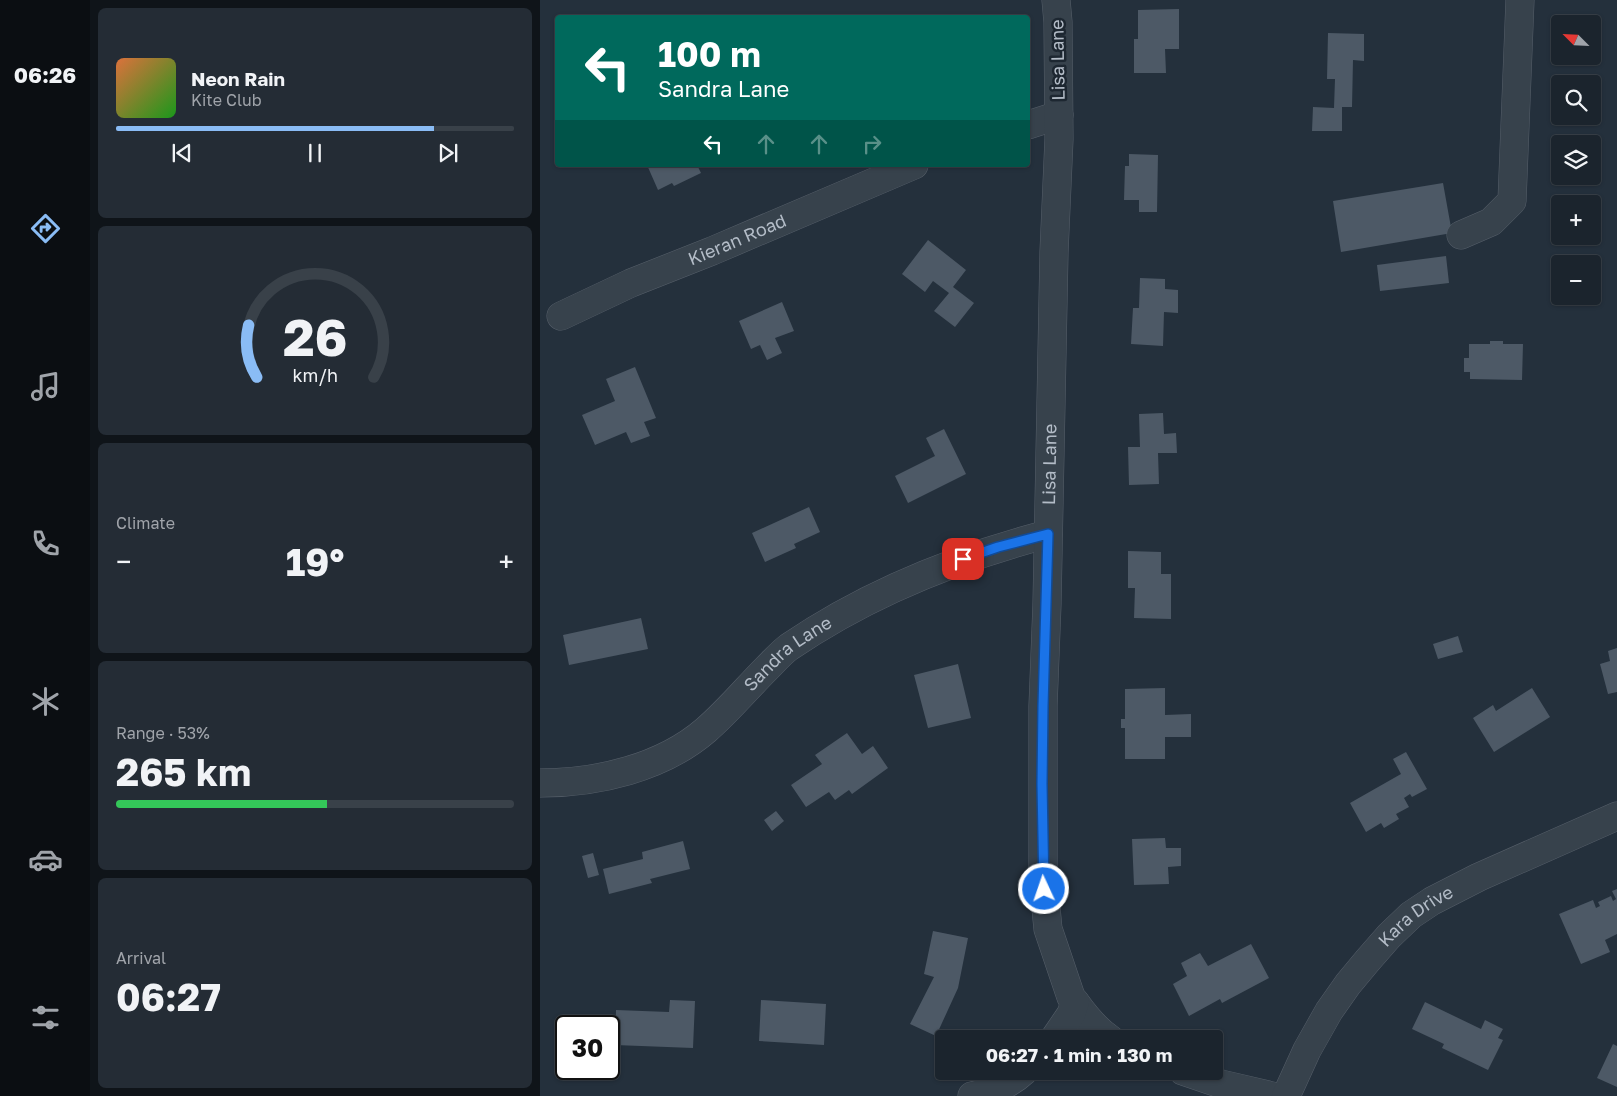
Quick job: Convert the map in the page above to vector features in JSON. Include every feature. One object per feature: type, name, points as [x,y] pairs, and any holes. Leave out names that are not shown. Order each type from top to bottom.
[{"type":"street","name":"Lisa Lane","points":[[1056,0],[1059,115],[1053,272],[1043,706],[1043,877],[1048,929],[1071,997],[1075,1002]]},
{"type":"street","points":[[1460,235],[1491,222],[1512,201],[1520,0]]},
{"type":"street","points":[[1030,124],[1059,115]]},
{"type":"street","name":"Kieran Road","points":[[561,316],[631,283],[712,251],[909,167]]},
{"type":"street","name":"Sandra Lane","points":[[540,783],[564,783],[640,768],[667,755],[686,745],[706,730],[787,649],[833,618],[945,566],[998,547],[1048,534]]},
{"type":"street","name":"Kara Drive","points":[[1286,1096],[1307,1050],[1329,1011],[1368,960],[1389,936],[1411,916],[1432,901],[1478,877],[1617,816]]},
{"type":"street","points":[[1060,1030],[1071,1014],[1075,1002]]},
{"type":"street","points":[[1075,1002],[1098,1030]]},
{"type":"street","points":[[972,1096],[1014,1080]]},
{"type":"street","points":[[1209,1080],[1272,1096]]},
{"type":"building","points":[[1179,9],[1179,49],[1165,49],[1166,73],[1134,73],[1134,39],[1138,39],[1138,10]]},
{"type":"building","points":[[1328,33],[1364,34],[1364,61],[1353,60],[1352,107],[1342,107],[1342,131],[1312,131],[1313,107],[1334,108],[1335,79],[1327,79]]},
{"type":"building","points":[[1129,154],[1158,155],[1157,212],[1139,212],[1139,200],[1124,200],[1125,166],[1129,166]]},
{"type":"building","points":[[648,167],[698,167],[701,173],[674,186],[672,183],[658,190]]},
{"type":"building","points":[[1443,183],[1452,233],[1341,252],[1333,201]]},
{"type":"building","points":[[928,240],[966,270],[953,287],[974,303],[955,327],[934,311],[949,293],[933,281],[925,292],[902,274]]},
{"type":"building","points":[[1446,256],[1449,283],[1380,291],[1377,265]]},
{"type":"building","points":[[1140,278],[1165,279],[1165,289],[1178,290],[1178,313],[1164,312],[1163,346],[1131,344],[1133,308],[1139,308]]},
{"type":"building","points":[[782,302],[794,331],[775,338],[782,353],[767,360],[760,345],[751,349],[739,321]]},
{"type":"building","points":[[1490,341],[1503,341],[1503,344],[1523,344],[1522,380],[1470,379],[1470,372],[1464,372],[1464,358],[1469,358],[1469,344],[1490,344]]},
{"type":"building","points":[[635,367],[656,418],[644,422],[650,436],[631,443],[626,432],[595,445],[582,415],[615,401],[606,379]]},
{"type":"building","points":[[1163,413],[1164,434],[1176,433],[1177,453],[1158,453],[1159,484],[1129,485],[1128,447],[1140,447],[1139,414]]},
{"type":"building","points":[[944,429],[966,474],[908,503],[895,476],[935,456],[926,438]]},
{"type":"building","points":[[809,507],[820,532],[794,544],[796,548],[765,562],[752,533]]},
{"type":"building","points":[[1128,551],[1161,552],[1161,574],[1171,574],[1171,619],[1134,618],[1135,588],[1128,588]]},
{"type":"building","points":[[641,618],[648,649],[569,665],[563,635]]},
{"type":"building","points":[[1458,636],[1463,652],[1438,659],[1433,644]]},
{"type":"building","points":[[1617,648],[1617,692],[1608,694],[1600,664],[1610,661],[1608,651]]},
{"type":"building","points":[[958,664],[971,718],[928,728],[914,675]]},
{"type":"building","points":[[1165,688],[1165,715],[1191,714],[1191,737],[1165,737],[1165,759],[1125,759],[1125,728],[1121,728],[1121,719],[1125,719],[1125,689]]},
{"type":"building","points":[[1532,688],[1550,717],[1494,752],[1473,718],[1493,705],[1496,711]]},
{"type":"building","points":[[847,733],[862,754],[873,746],[888,768],[852,794],[849,790],[835,800],[829,792],[806,807],[791,785],[822,764],[815,755]]},
{"type":"building","points":[[1406,752],[1427,789],[1412,797],[1410,794],[1404,798],[1409,807],[1396,814],[1399,819],[1384,828],[1381,823],[1366,832],[1350,803],[1401,774],[1393,759]]},
{"type":"building","points":[[776,811],[784,821],[772,831],[764,820]]},
{"type":"building","points":[[1165,838],[1166,848],[1181,848],[1181,866],[1168,867],[1169,884],[1134,885],[1132,839]]},
{"type":"building","points":[[683,841],[690,869],[650,879],[652,883],[609,894],[603,869],[643,859],[642,852]]},
{"type":"building","points":[[593,853],[599,875],[588,878],[582,856]]},
{"type":"building","points":[[1617,889],[1617,934],[1605,940],[1610,952],[1581,964],[1559,914],[1593,900],[1596,908],[1600,906],[1598,902],[1611,896],[1613,901],[1616,899],[1612,891]]},
{"type":"building","points":[[933,931],[968,938],[958,988],[939,1030],[935,1030],[935,1036],[910,1024],[934,977],[924,974]]},
{"type":"building","points":[[1251,944],[1269,978],[1222,1003],[1220,999],[1189,1016],[1173,984],[1187,976],[1181,963],[1200,953],[1208,966]]},
{"type":"building","points":[[670,1000],[695,1001],[693,1048],[620,1045],[620,1015],[616,1015],[616,1010],[669,1012]]},
{"type":"building","points":[[761,1000],[826,1004],[824,1045],[759,1041]]},
{"type":"building","points":[[1425,1002],[1481,1029],[1485,1020],[1503,1029],[1498,1038],[1503,1040],[1488,1070],[1442,1048],[1444,1044],[1412,1029]]},
{"type":"building","points":[[1613,1044],[1617,1046],[1617,1087],[1597,1078]]},
{"type":"route","points":[[963,559],[998,547],[1048,534],[1042,784],[1044,889]]}]
